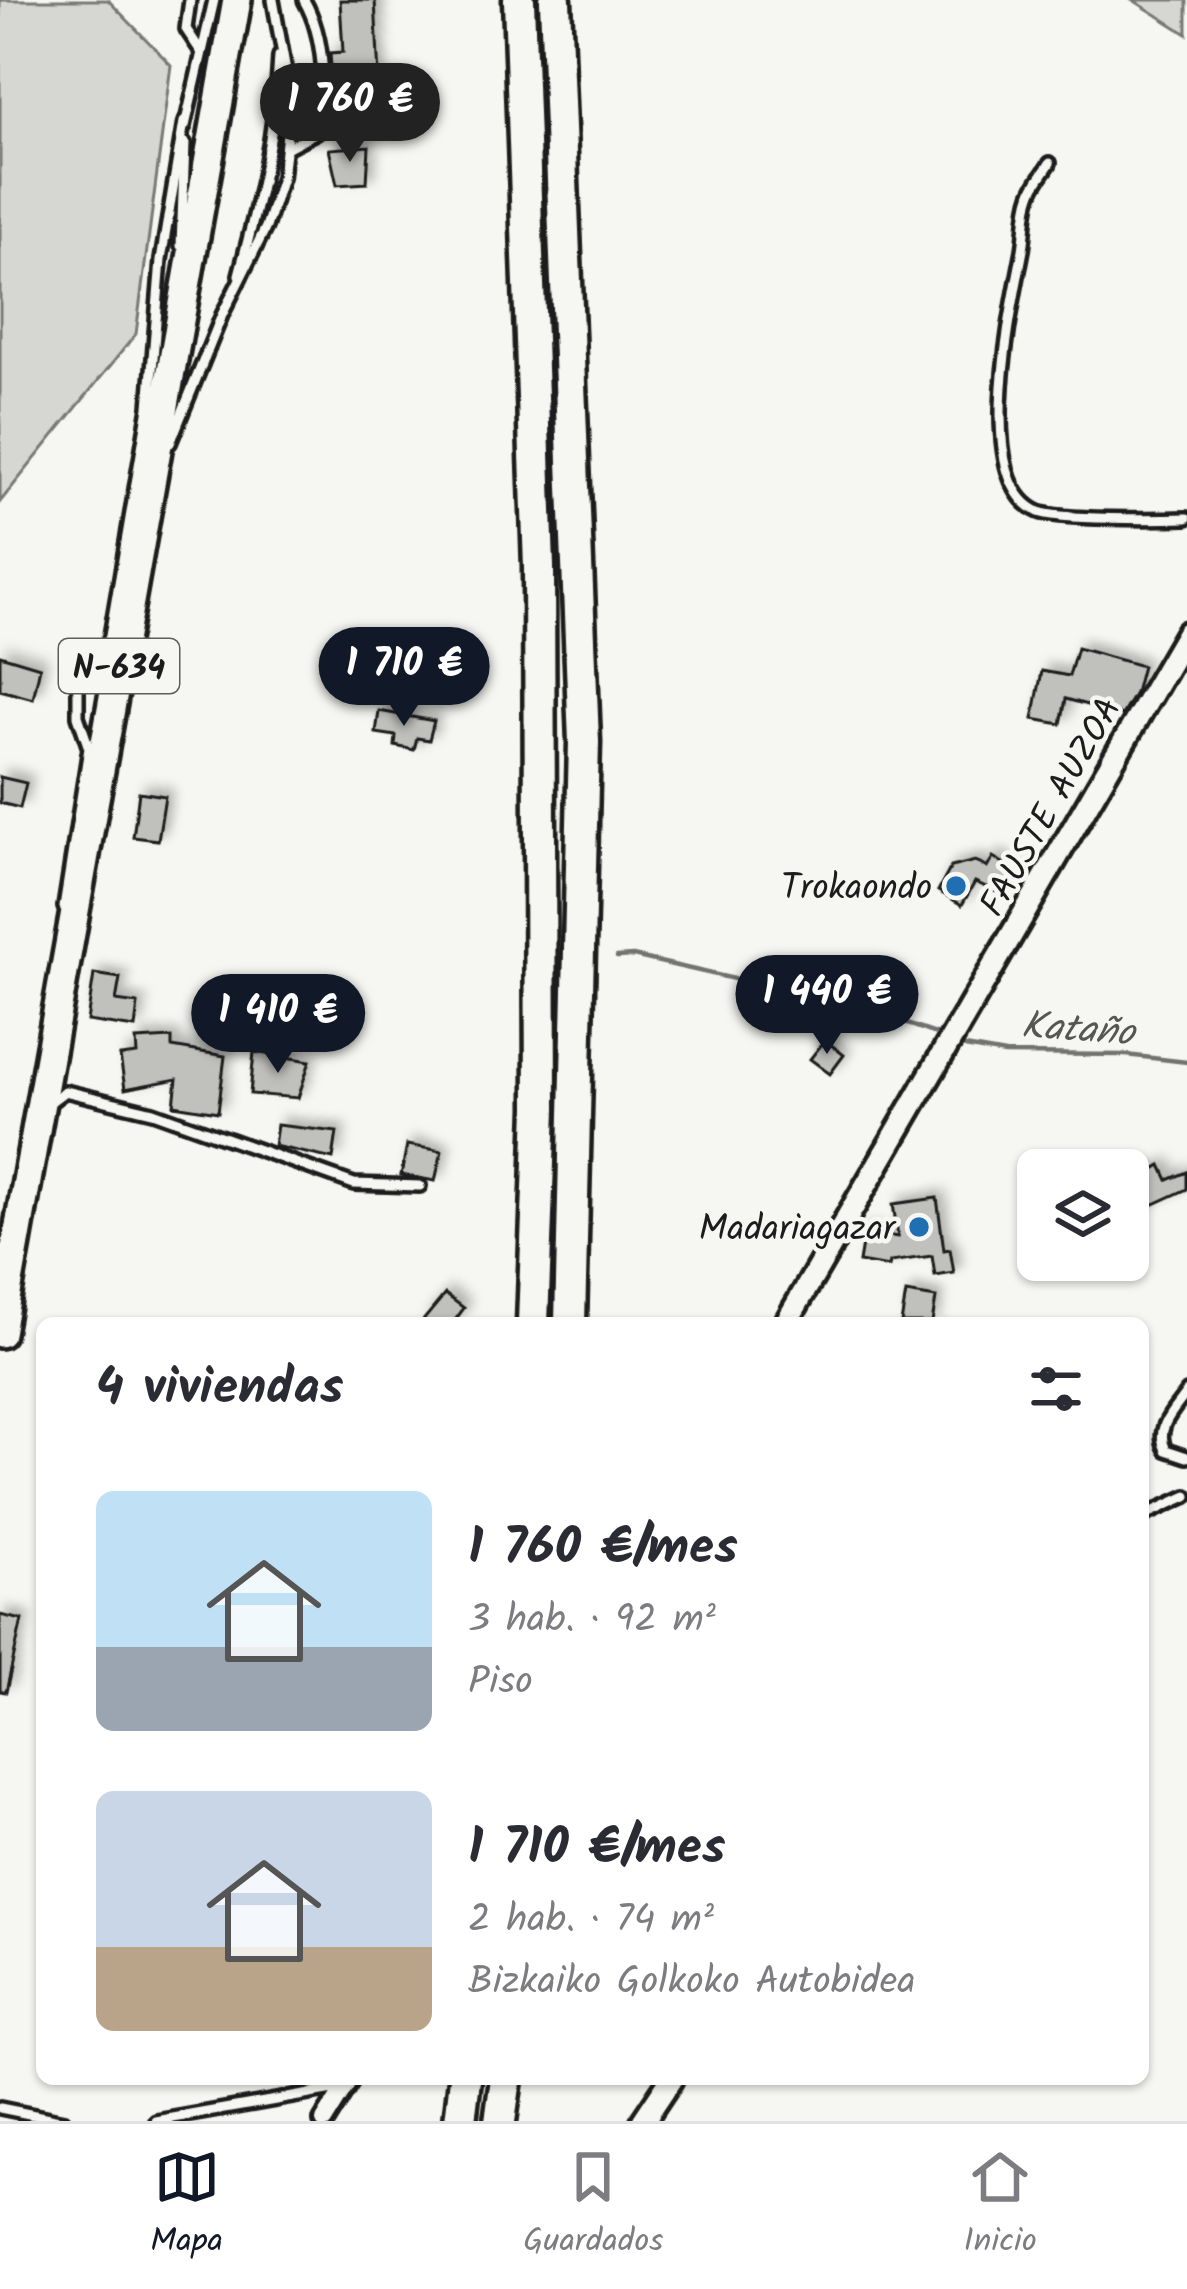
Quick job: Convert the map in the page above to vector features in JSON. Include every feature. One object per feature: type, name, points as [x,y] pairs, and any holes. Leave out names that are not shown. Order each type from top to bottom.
[{"type":"highway","name":"N-634","points":[[0,1333],[237,0]]},
{"type":"highway","points":[[519,0],[539,567],[541,1108],[533,1317]]},
{"type":"highway","points":[[555,0],[584,742],[570,1317]]},
{"type":"highway","points":[[460,2121],[464,2085]]},
{"type":"highway","points":[[500,2121],[505,2085]]},
{"type":"street","name":"FAUSTE AUZOA","points":[[790,1317],[1187,633]]},
{"type":"street","points":[[324,2121],[346,2085]]},
{"type":"street","points":[[644,2121],[667,2085]]},
{"type":"lane","points":[[190,0],[186,29],[200,51]]},
{"type":"lane","points":[[67,958],[64,895],[89,748],[78,716],[78,686],[104,653],[110,636],[146,430],[161,260],[184,122],[214,0]]},
{"type":"lane","points":[[151,486],[266,227],[288,147],[291,98],[273,0]]},
{"type":"lane","points":[[288,147],[316,132],[323,107],[318,31],[304,0]]},
{"type":"lane","points":[[234,292],[258,202],[278,92],[280,42]]},
{"type":"lane","points":[[172,364],[186,181],[184,122]]},
{"type":"lane","points":[[1050,164],[1030,195],[1000,394],[1002,430],[1018,494],[1039,512],[1187,518]]},
{"type":"lane","points":[[51,1046],[65,1090],[153,1112],[354,1184],[420,1186]]},
{"type":"lane","points":[[39,1112],[65,1090]]},
{"type":"lane","points":[[1187,1392],[1163,1425],[1160,1440],[1166,1450],[1187,1457]]},
{"type":"lane","points":[[1149,1513],[1187,1496]]},
{"type":"lane","points":[[156,2121],[342,2085]]},
{"type":"lane","points":[[0,2108],[64,2121]]},
{"type":"shaded area","points":[[0,0],[108,0],[171,65],[136,334],[0,502]]},
{"type":"shaded area","points":[[1133,0],[1187,0],[1187,34]]},
{"type":"building","points":[[340,0],[375,0],[379,78],[332,81],[330,53],[343,52]]},
{"type":"building","points":[[369,146],[367,183],[337,185],[329,149]]},
{"type":"building","points":[[1077,648],[1142,666],[1135,693],[1122,715],[1066,699],[1061,724],[1033,719],[1042,671],[1069,676]]},
{"type":"building","points":[[0,655],[40,667],[33,699],[0,690]]},
{"type":"building","points":[[379,711],[434,721],[429,740],[417,738],[414,750],[395,746],[396,736],[376,733]]},
{"type":"building","points":[[0,777],[26,783],[20,808],[0,803]]},
{"type":"building","points":[[139,792],[165,796],[158,840],[133,837]]},
{"type":"building","points":[[993,857],[1016,871],[1003,895],[975,882],[962,905],[938,891],[951,867],[975,861],[987,868]]},
{"type":"building","points":[[94,974],[120,978],[116,1001],[138,1004],[135,1028],[87,1021]]},
{"type":"building","points":[[172,1038],[172,1047],[225,1056],[218,1112],[174,1105],[177,1079],[125,1089],[120,1056],[137,1054],[136,1040]]},
{"type":"building","points":[[825,1040],[844,1055],[830,1074],[810,1059]]},
{"type":"building","points":[[254,1052],[310,1061],[298,1098],[250,1094]]},
{"type":"building","points":[[277,1125],[337,1132],[333,1159],[274,1146]]},
{"type":"building","points":[[407,1145],[442,1151],[435,1181],[401,1175]]},
{"type":"building","points":[[1161,1165],[1168,1180],[1187,1172],[1187,1189],[1149,1206],[1149,1172]]},
{"type":"building","name":"Madariagazar","points":[[937,1198],[944,1250],[950,1249],[954,1273],[935,1276],[932,1256],[890,1262],[889,1267],[859,1262],[864,1232],[898,1237],[893,1204]]},
{"type":"building","points":[[906,1293],[936,1298],[933,1317],[902,1317]]},
{"type":"building","points":[[445,1294],[464,1308],[457,1317],[426,1317]]},
{"type":"building","points":[[0,1615],[22,1620],[6,1692],[0,1691]]},
{"type":"waterway","name":"Kataño","points":[[617,957],[633,956],[752,983],[822,984],[842,1001],[936,1034]]},
{"type":"waterway","name":"Kataño","points":[[965,1047],[1005,1054],[1126,1055],[1187,1062]]},
{"type":"place","name":"Trokaondo","points":[[956,886]]},
{"type":"place","name":"Madariagazar","points":[[919,1227]]}]
